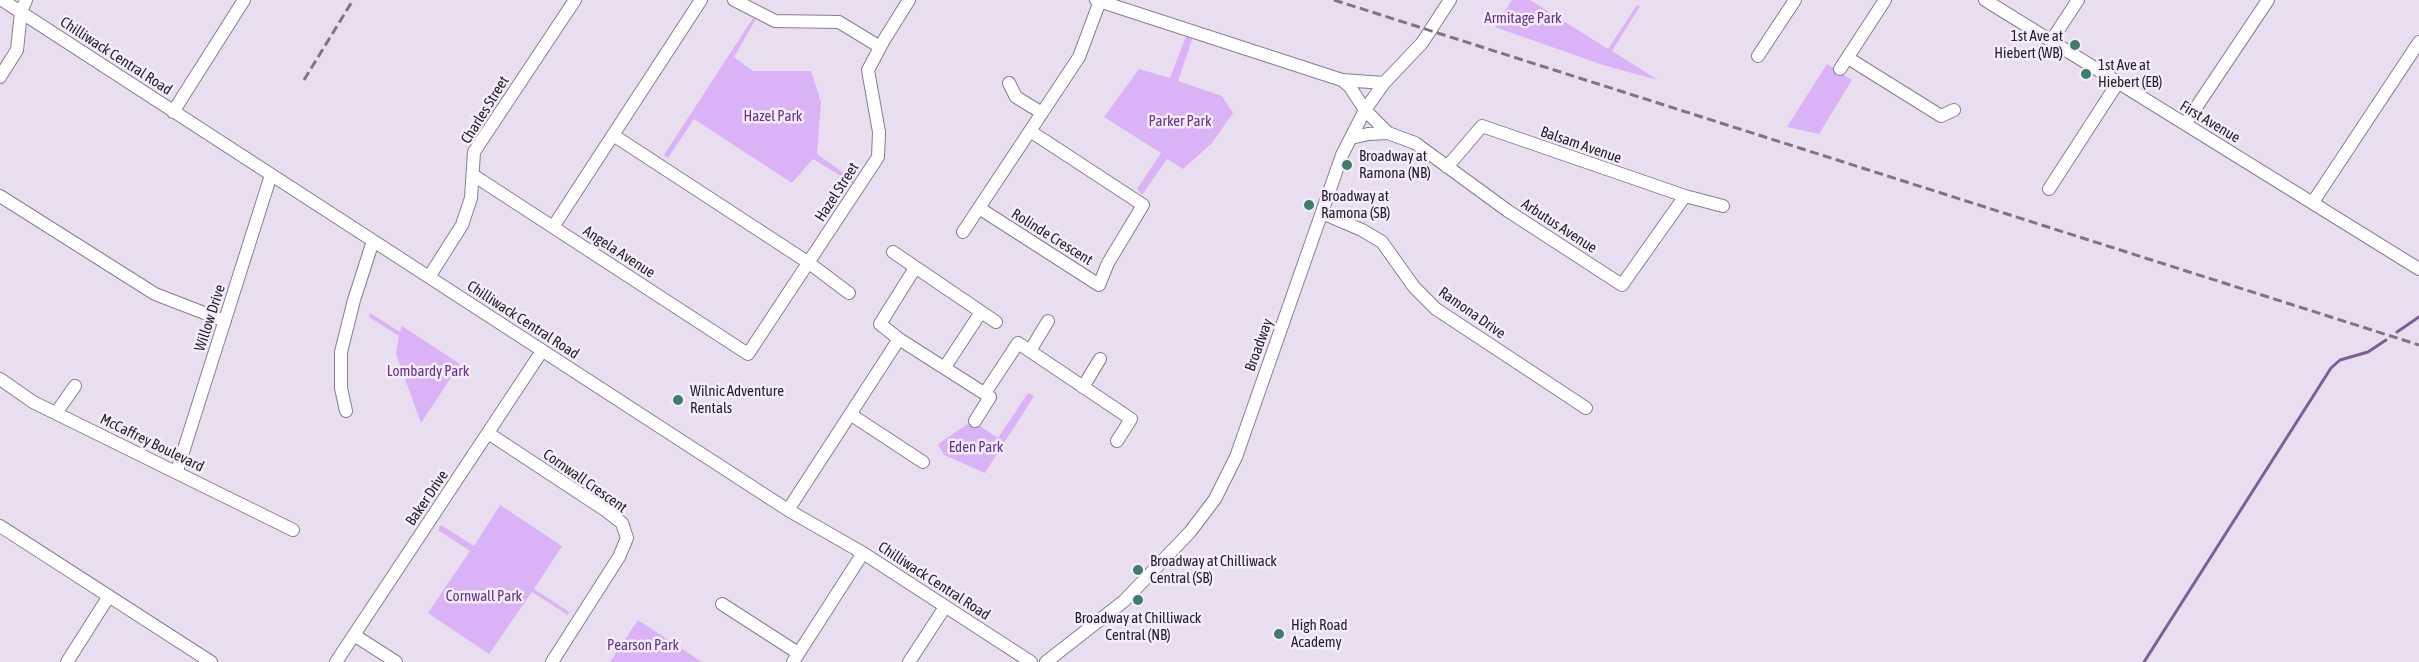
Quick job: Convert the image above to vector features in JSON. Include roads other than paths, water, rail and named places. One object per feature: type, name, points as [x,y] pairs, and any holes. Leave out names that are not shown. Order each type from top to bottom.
[{"type":"street","name":"Chilliwack Central Road","points":[[2,0],[788,510],[863,553],[1031,662]]},
{"type":"street","points":[[0,77],[17,50],[21,12],[26,0]]},
{"type":"street","points":[[173,112],[244,0]]},
{"type":"street","name":"Charles Street","points":[[429,277],[462,225],[471,198],[474,152],[575,0]]},
{"type":"street","points":[[553,227],[701,0]]},
{"type":"street","points":[[735,0],[775,21],[839,22],[880,47]]},
{"type":"street","name":"Hazel Street","points":[[748,354],[878,157],[879,132],[868,70],[909,0]]},
{"type":"street","name":"Broadway","points":[[1046,662],[1109,614],[1156,570],[1190,532],[1215,499],[1236,457],[1322,213],[1351,138],[1365,110],[1383,83],[1422,43],[1450,0]]},
{"type":"street","points":[[1758,56],[1795,0]]},
{"type":"street","points":[[1840,69],[1886,0]]},
{"type":"street","name":"First Avenue","points":[[1985,0],[2117,84],[2419,269]]},
{"type":"street","points":[[2051,40],[2078,0]]},
{"type":"street","points":[[2185,124],[2268,0]]},
{"type":"street","points":[[963,232],[1079,57],[1098,1],[1342,80],[1383,83]]},
{"type":"street","points":[[2313,202],[2419,42]]},
{"type":"street","points":[[1848,57],[1941,116],[1954,110]]},
{"type":"street","name":"Arbutus Avenue","points":[[1342,80],[1350,87],[1365,110],[1389,133],[1415,144],[1508,211],[1622,285],[1685,196]]},
{"type":"street","points":[[1009,82],[1016,97],[1042,113]]},
{"type":"street","points":[[2049,189],[2117,84]]},
{"type":"street","name":"Balsam Avenue","points":[[1447,167],[1482,126],[1685,196],[1723,206]]},
{"type":"street","name":"Rolinde Crescent","points":[[979,208],[1099,285],[1108,263],[1143,205],[1030,131]]},
{"type":"street","points":[[1351,138],[1389,133]]},
{"type":"street","points":[[613,135],[809,263],[849,293]]},
{"type":"street","name":"Willow Drive","points":[[177,471],[272,175]]},
{"type":"street","name":"Angela Avenue","points":[[473,175],[748,354]]},
{"type":"street","points":[[0,196],[155,294],[225,321]]},
{"type":"street","name":"Ramona Drive","points":[[1322,213],[1362,230],[1382,242],[1414,287],[1436,309],[1586,408]]},
{"type":"street","points":[[346,411],[341,388],[341,352],[354,300],[373,241]]},
{"type":"street","points":[[893,252],[996,322]]},
{"type":"street","points":[[915,268],[880,324],[898,339],[990,397],[975,420]]},
{"type":"street","points":[[945,367],[981,312]]},
{"type":"street","points":[[1030,351],[1048,321]]},
{"type":"street","points":[[788,510],[898,339]]},
{"type":"street","points":[[984,393],[1018,343],[1131,420],[1117,441]]},
{"type":"street","name":"Baker Drive","points":[[336,662],[542,351]]},
{"type":"street","points":[[1083,387],[1100,359]]},
{"type":"street","name":"McCaffrey Boulevard","points":[[0,379],[33,402],[56,414],[177,471],[293,530]]},
{"type":"street","points":[[56,414],[75,386]]},
{"type":"street","points":[[850,414],[923,462]]},
{"type":"street","name":"Cornwall Crescent","points":[[488,433],[605,510],[622,523],[627,538],[619,557],[552,662]]},
{"type":"street","points":[[0,525],[211,662]]},
{"type":"street","points":[[722,604],[796,658],[863,553]]},
{"type":"street","points":[[67,662],[109,596]]},
{"type":"street","points":[[909,662],[945,607]]},
{"type":"street","points":[[354,635],[396,662]]},
{"type":"street","points":[[1065,648],[1066,662]]},
{"type":"waterway","points":[[2397,332],[2419,317]]},
{"type":"waterway","points":[[2144,662],[2331,368],[2340,360],[2368,352],[2386,340]]},
{"type":"railway","points":[[304,80],[353,0]]},
{"type":"railway","points":[[1334,0],[2419,345]]},
{"type":"place","name":"1st Ave at Hiebert (WB)","points":[[2075,45]]},
{"type":"place","name":"1st Ave at Hiebert (EB)","points":[[2086,74]]},
{"type":"place","name":"Broadway at Ramona (NB)","points":[[1347,165]]},
{"type":"place","name":"Broadway at Ramona (SB)","points":[[1309,205]]},
{"type":"place","name":"Wilnic Adventure Rentals","points":[[678,400]]},
{"type":"place","name":"Broadway at Chilliwack Central (SB)","points":[[1138,570]]},
{"type":"place","name":"Broadway at Chilliwack Central (NB)","points":[[1138,600]]},
{"type":"place","name":"High Road Academy","points":[[1279,634]]},
{"type":"park label","name":"Armitage Park","points":[[1523,18]]},
{"type":"park label","name":"Hazel Park","points":[[773,116]]},
{"type":"park label","name":"Parker Park","points":[[1180,121]]},
{"type":"park label","name":"Lombardy Park","points":[[428,371]]},
{"type":"park label","name":"Eden Park","points":[[976,447]]},
{"type":"park label","name":"Cornwall Park","points":[[484,596]]},
{"type":"park label","name":"Pearson Park","points":[[643,645]]}]
